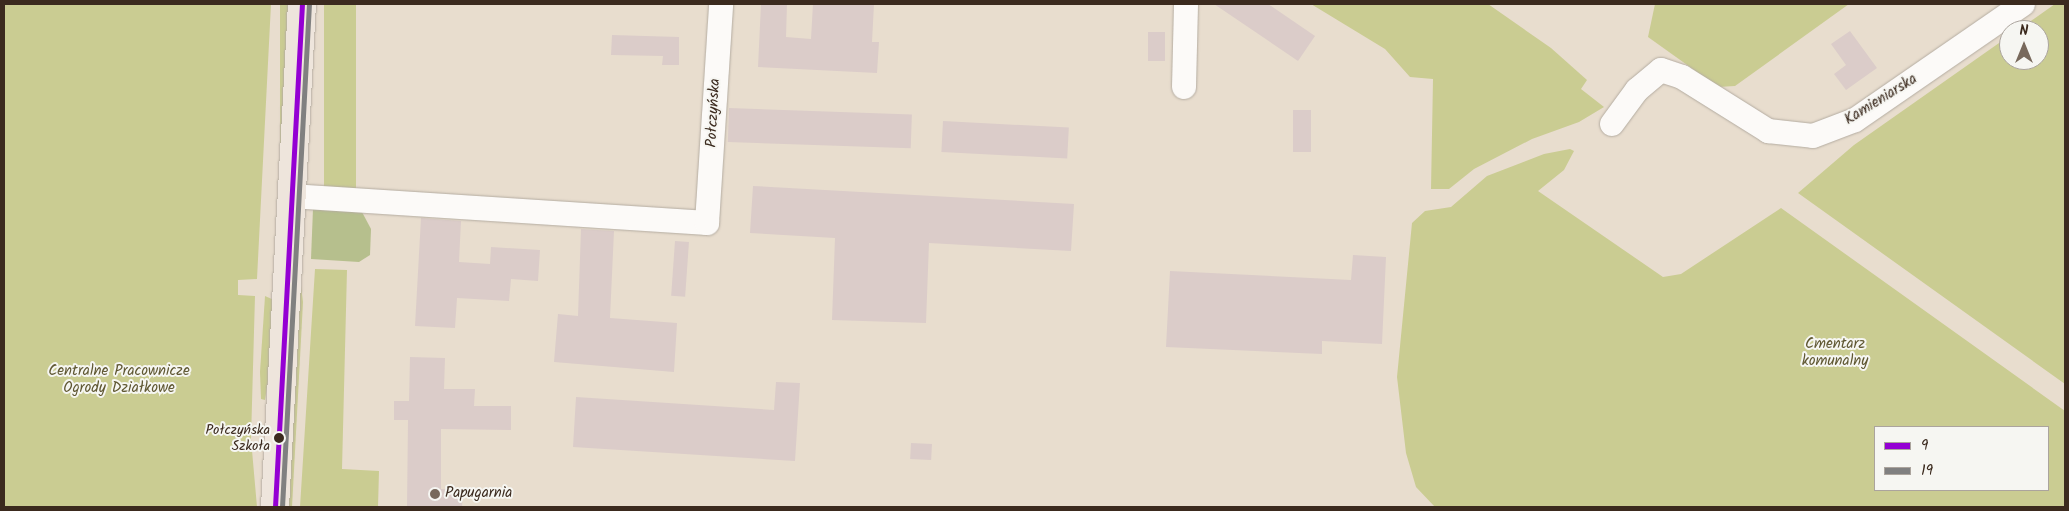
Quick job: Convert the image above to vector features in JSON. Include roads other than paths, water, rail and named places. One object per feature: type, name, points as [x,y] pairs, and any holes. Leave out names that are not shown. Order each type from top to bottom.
[{"type":"main road","points":[[275,507],[302,4]]},
{"type":"street","name":"Połczyńska","points":[[291,196],[708,223],[721,4]]},
{"type":"street","points":[[1184,87],[1186,4]]},
{"type":"street","name":"Kamieniarska","points":[[1612,124],[1637,90],[1661,70],[1677,74],[1768,131],[1813,136],[1855,120],[2023,4]]},
{"type":"place","name":"Połczyńska Szkoła","points":[[279,438]]},
{"type":"place","name":"Papugarnia","points":[[435,494]]},
{"type":"park label","name":"Cmentarz komunalny","points":[[1835,352]]},
{"type":"park label","name":"Centralne Pracownicze Ogrody Działkowe","points":[[119,380]]}]
